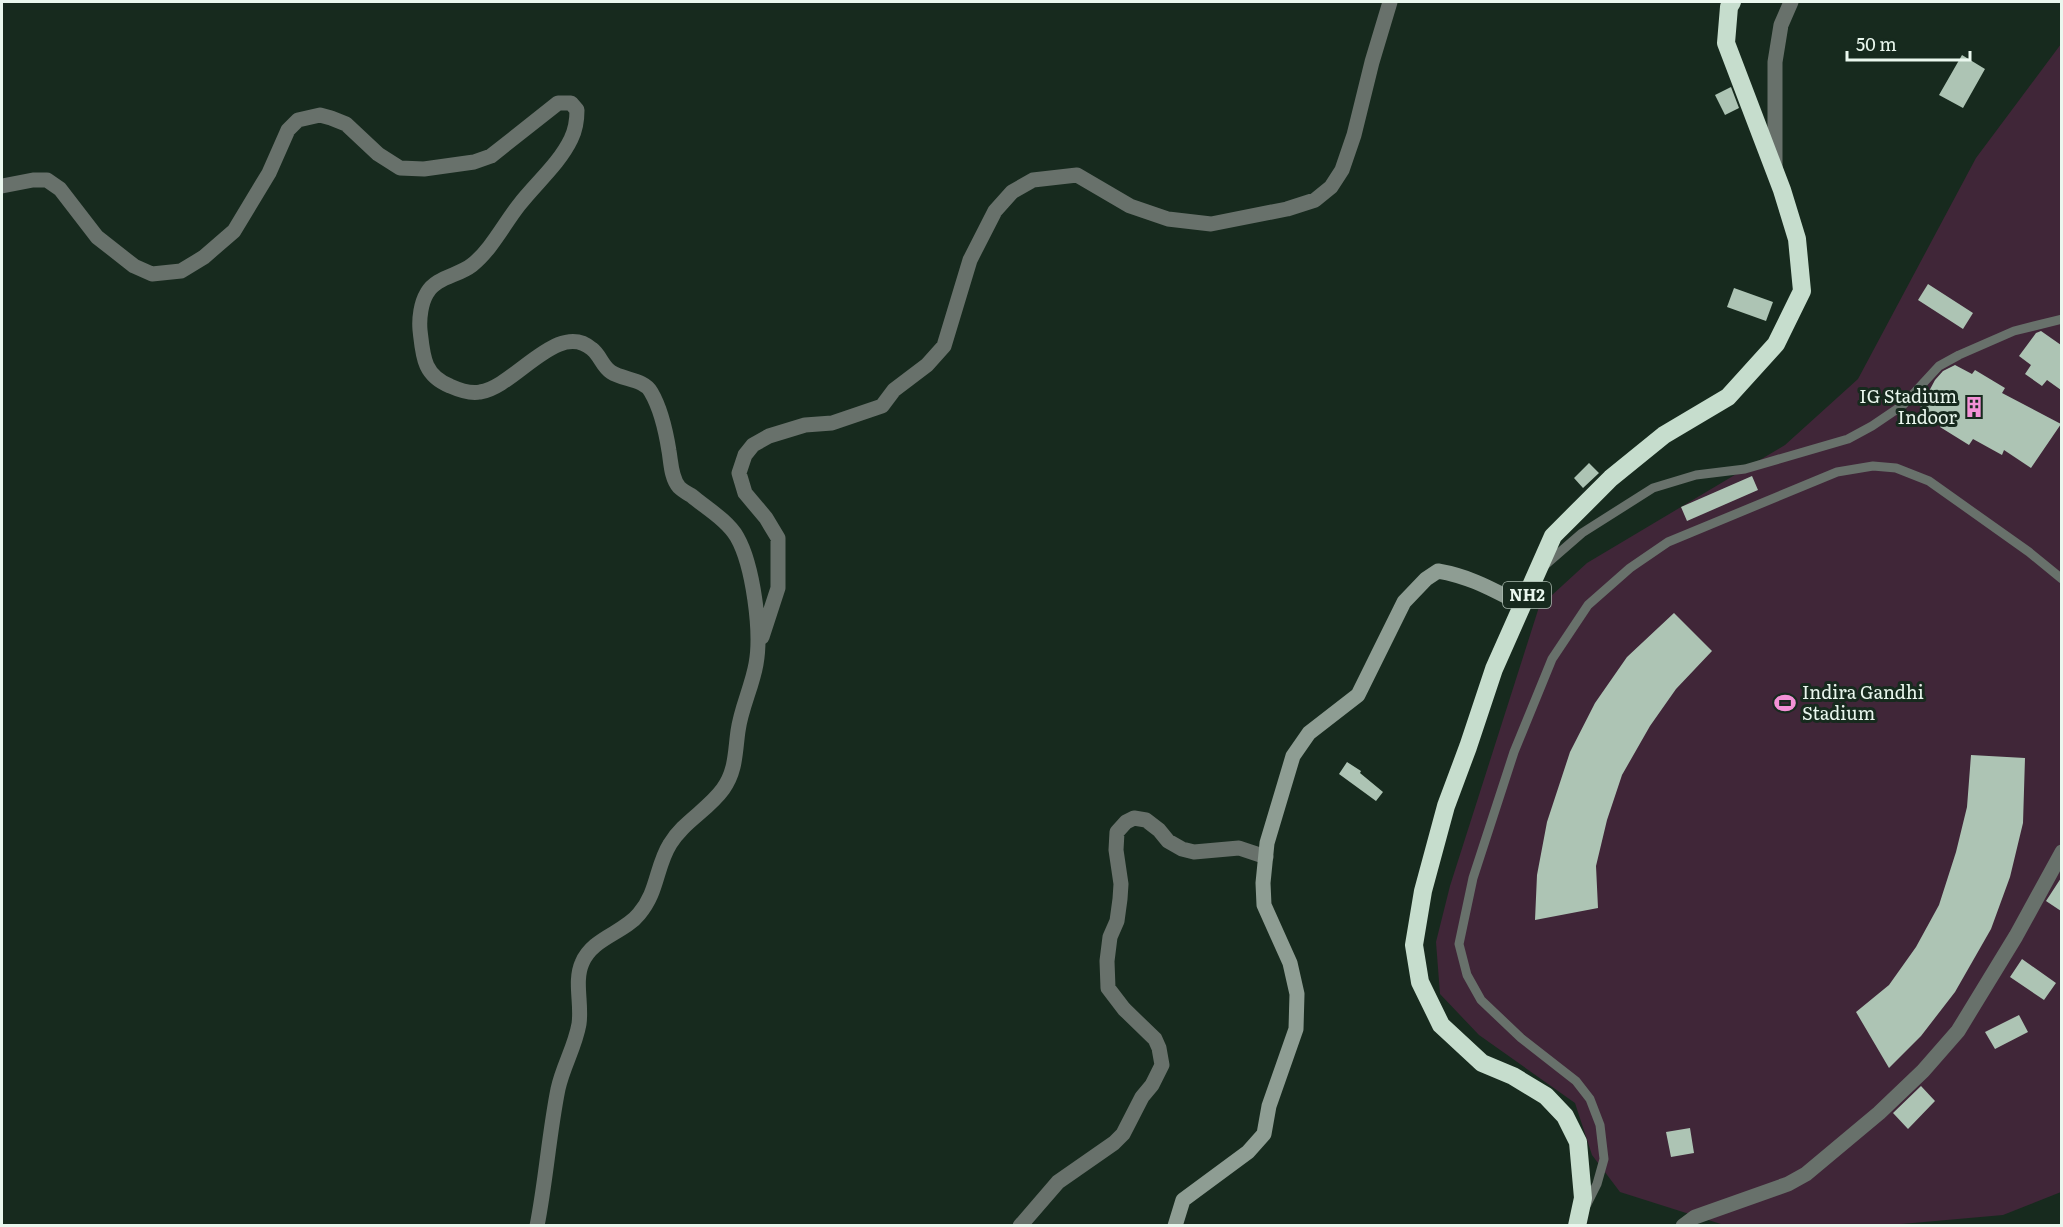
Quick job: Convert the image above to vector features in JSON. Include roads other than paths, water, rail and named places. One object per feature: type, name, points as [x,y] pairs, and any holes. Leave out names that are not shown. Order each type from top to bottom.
[{"type":"highway","name":"NH2","points":[[1578,1222],[1583,1198],[1578,1142],[1564,1116],[1546,1096],[1513,1076],[1482,1063],[1441,1025],[1420,982],[1414,945],[1423,891],[1446,806],[1494,669],[1554,536],[1611,478],[1664,435],[1728,397],[1776,344],[1802,291],[1797,239],[1775,170],[1750,110],[1726,42],[1729,7],[1732,2]]},
{"type":"street","points":[[758,649],[778,588],[779,564],[778,538],[766,518],[745,493],[740,473],[745,456],[753,445],[769,436],[796,428],[832,423],[882,406],[894,390],[927,365],[944,346],[970,260],[995,211],[1012,192],[1034,180],[1077,175],[1130,206],[1168,219],[1211,224],[1287,209],[1315,200],[1331,187],[1342,170],[1354,135],[1371,62],[1390,2]]},
{"type":"street","points":[[1775,170],[1775,62],[1781,25],[1791,2]]},
{"type":"street","points":[[2,186],[33,180],[47,180],[60,189],[97,237],[134,266],[152,274],[181,271],[204,257],[234,231],[269,173],[288,130],[298,120],[320,116],[331,118],[346,124],[378,154],[400,168],[424,169],[474,162],[491,156],[558,103],[571,104],[577,110],[577,122],[560,158],[522,201],[481,256],[469,268],[442,280],[427,292],[419,325],[427,370],[447,385],[479,393],[502,384],[555,345],[569,339],[581,341],[595,350],[599,360],[610,371],[646,385],[652,393],[663,424],[672,472],[678,486],[718,517],[732,530],[738,540],[746,562],[759,632],[756,666],[738,729],[736,756],[731,774],[723,788],[671,842],[664,854],[656,886],[641,913],[595,946],[583,959],[579,982],[578,1029],[557,1093],[537,1226]]},
{"type":"street","points":[[1175,1226],[1183,1200],[1248,1152],[1264,1134],[1269,1106],[1296,1029],[1297,994],[1290,963],[1264,904],[1263,883],[1267,843],[1293,756],[1309,733],[1358,695],[1404,602],[1426,579],[1438,571],[1476,580],[1523,605]]},
{"type":"street","points":[[1020,1226],[1058,1182],[1114,1143],[1123,1134],[1162,1065],[1155,1039],[1124,1009],[1108,988],[1107,961],[1110,937],[1117,921],[1121,884],[1116,850],[1117,832],[1126,822],[1134,818],[1146,820],[1159,830],[1168,842],[1182,849],[1194,852],[1239,848],[1266,857]]},
{"type":"street","points":[[1683,1226],[1695,1217],[1788,1184],[1806,1174],[1879,1113],[1923,1071],[1958,1031],[2016,936],[2061,852]]},
{"type":"lane","points":[[1538,572],[1582,533],[1653,488],[1696,475],[1745,469],[1848,439],[1903,405],[1939,366],[2014,332],[2061,320]]},
{"type":"lane","points":[[1578,1222],[1598,1185],[1604,1159],[1600,1125],[1590,1099],[1576,1081],[1521,1038],[1481,1000],[1467,975],[1459,944],[1473,878],[1514,752],[1552,658],[1588,605],[1630,568],[1668,542],[1837,472],[1873,466],[1896,468],[1929,481],[2029,552],[2061,579]]},
{"type":"place","name":"IG Stadium Indoor","points":[[1974,407]]},
{"type":"place","name":"Indira Gandhi Stadium","points":[[1785,703]]}]
